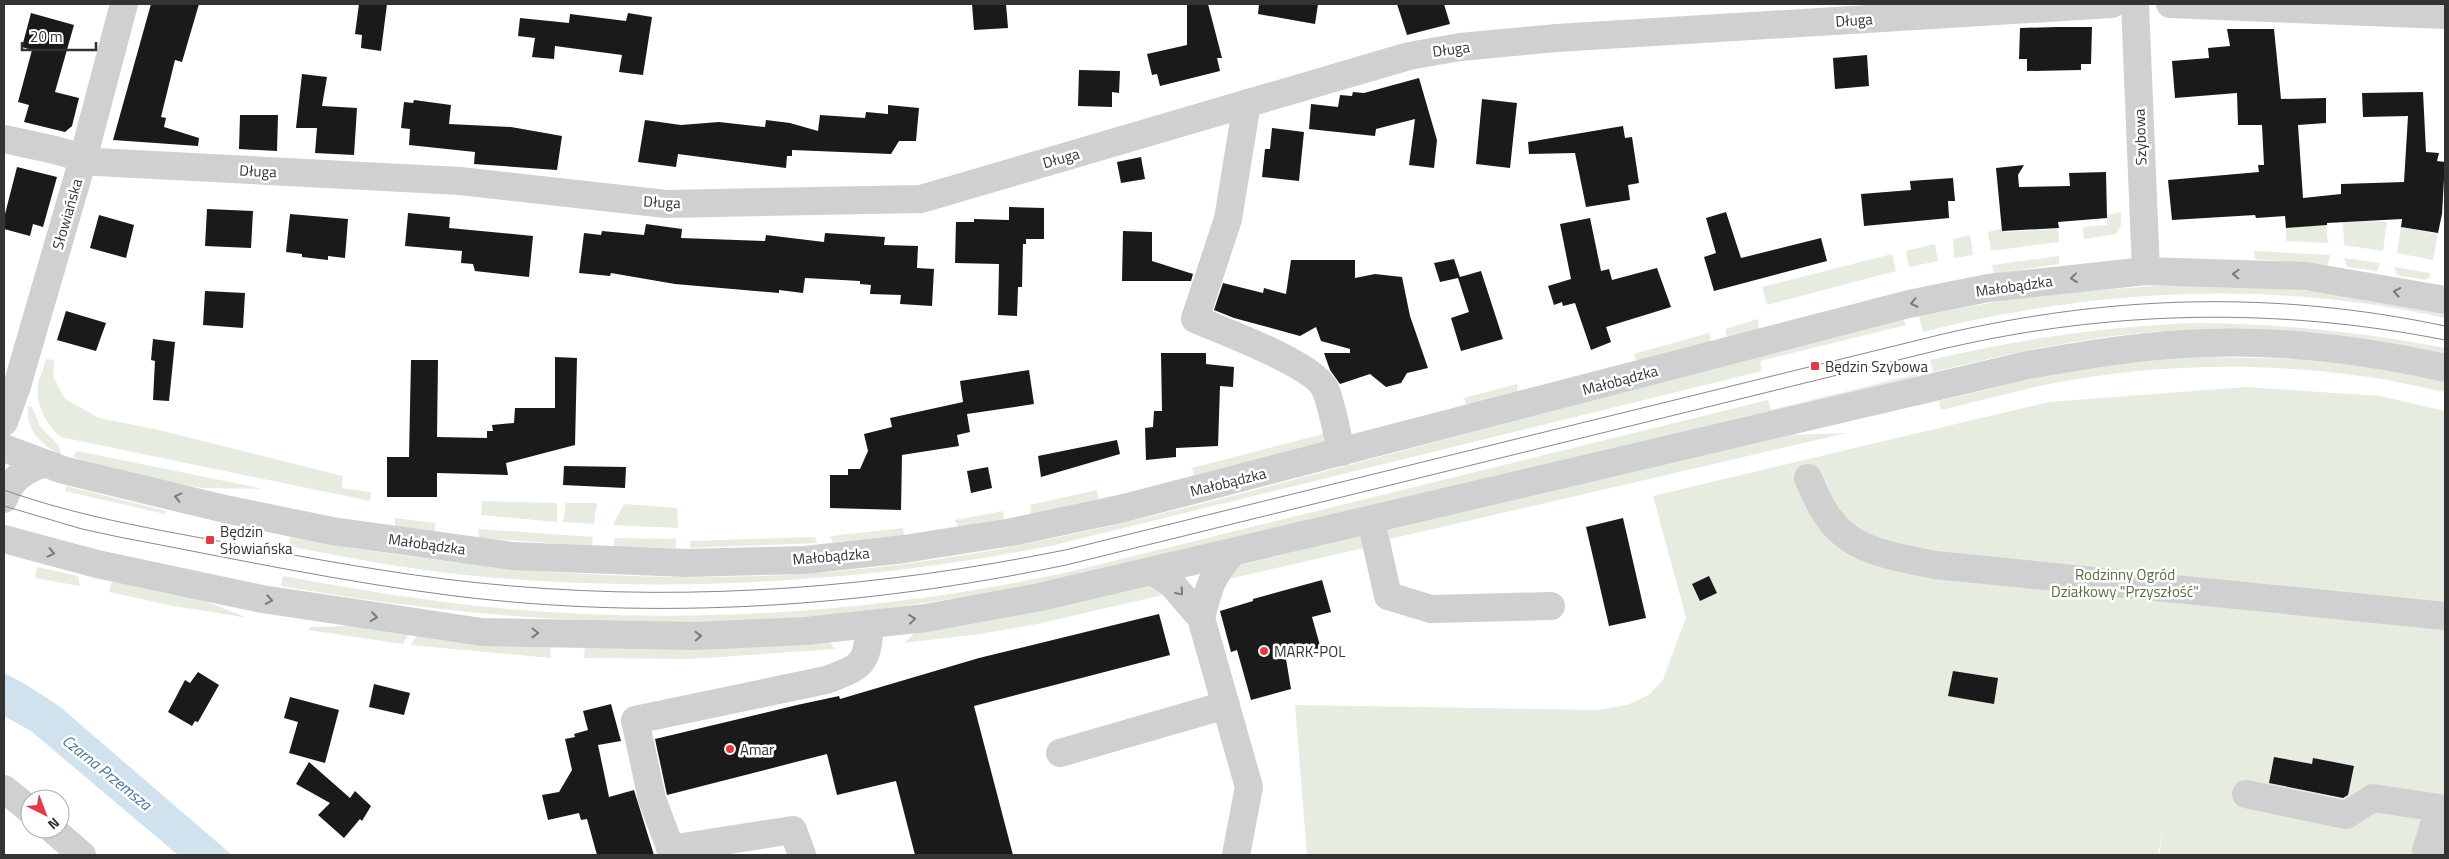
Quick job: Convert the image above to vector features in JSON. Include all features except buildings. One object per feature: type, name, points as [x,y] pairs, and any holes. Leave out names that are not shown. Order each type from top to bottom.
[{"type":"street","name":"Słowiańska","points":[[4,422],[16,389],[83,160],[124,4]]},
{"type":"street","name":"Długa","points":[[4,139],[55,150],[83,160],[106,163],[460,181],[666,204],[921,199],[1409,56],[1460,47],[1557,38],[2112,4]]},
{"type":"street","name":"Szybowa","points":[[2135,4],[2146,271]]},
{"type":"street","points":[[2170,4],[2445,15]]},
{"type":"street","points":[[1247,103],[1228,219],[1195,319],[1277,354],[1308,373],[1324,388],[1342,452]]},
{"type":"street","name":"Małobądzka","points":[[4,448],[42,464],[225,509],[332,531],[512,556],[686,563],[805,560],[904,549],[1012,532],[1124,508],[1909,304],[1988,288],[2146,271],[2306,276],[2445,300]]},
{"type":"street","points":[[4,520],[11,542],[97,564],[262,599],[482,632],[695,636],[805,631],[926,618],[1154,572],[2028,365],[2110,350],[2184,344],[2321,347],[2406,359],[2445,368]]},
{"type":"street","points":[[4,499],[14,481],[23,472],[42,464]]},
{"type":"street","points":[[1808,478],[1820,505],[1840,531],[1865,546],[1888,555],[1935,565],[2445,616]]},
{"type":"street","points":[[1370,520],[1388,596],[1430,609],[1551,606]]},
{"type":"street","points":[[1201,618],[1208,589],[1216,571],[1232,553]]},
{"type":"street","points":[[1154,572],[1171,583],[1201,618],[1249,787],[1236,855]]},
{"type":"street","points":[[802,855],[793,830],[671,852],[652,799],[635,720],[826,680],[850,671],[861,663],[868,652],[870,624]]},
{"type":"street","points":[[1060,753],[1226,705]]},
{"type":"street","points":[[4,790],[20,802]]},
{"type":"street","points":[[2246,794],[2346,816],[2373,798],[2439,808],[2426,851],[2439,855]]},
{"type":"street","points":[[64,839],[82,855]]},
{"type":"green space","points":[[2121,212],[2121,225],[2116,234],[2084,239],[2083,227],[2107,225],[2107,215]]},
{"type":"green space","points":[[2343,222],[2387,222],[2383,251],[2344,245]]},
{"type":"green space","points":[[2326,225],[2328,243],[2286,241],[2286,228]]},
{"type":"green space","points":[[2401,227],[2438,234],[2433,260],[2397,253]]},
{"type":"green space","points":[[2005,228],[2006,232],[2058,229],[2059,242],[1991,251],[1988,232]]},
{"type":"green space","points":[[1970,235],[1973,255],[1954,258],[1953,239]]},
{"type":"green space","points":[[1935,244],[1938,261],[1909,267],[1906,251]]},
{"type":"green space","points":[[2254,251],[2330,255],[2328,265],[2255,259]]},
{"type":"green space","points":[[1892,254],[1896,271],[1767,305],[1762,287]]},
{"type":"green space","points":[[2059,256],[2059,264],[1994,274],[1992,265]]},
{"type":"green space","points":[[2344,258],[2380,263],[2377,271],[2347,267]]},
{"type":"green space","points":[[2394,267],[2430,273],[2430,277],[2425,280],[2397,275]]},
{"type":"green space","points":[[2165,285],[2246,286],[2314,291],[2445,313],[2445,318],[2380,306],[2315,298],[2249,294],[2184,294],[2118,298],[1987,317],[1923,332],[1919,316],[2027,296]]},
{"type":"green space","points":[[1758,319],[1759,329],[1727,337],[1725,329]]},
{"type":"green space","points":[[1904,320],[1906,325],[1760,361],[1762,371],[1050,546],[907,569],[764,582],[620,584],[475,576],[381,563],[288,546],[290,537],[359,549],[498,567],[568,573],[639,576],[780,575],[850,570],[918,562],[1052,539],[1185,508]]},
{"type":"green space","points":[[2199,323],[2292,327],[2353,333],[2445,348],[2445,354],[2406,346],[2328,335],[2249,329],[2209,329],[2130,334],[2080,341],[1933,372],[1930,360],[2030,340],[2097,330]]},
{"type":"green space","points":[[1709,333],[1711,342],[1637,361],[1634,354]]},
{"type":"green space","points":[[2203,357],[2305,359],[2355,364],[2445,382],[2445,392],[2384,379],[2334,373],[2293,369],[2209,367],[2126,372],[2085,378],[2044,385],[1941,410],[1939,401],[2064,371],[2154,359]]},
{"type":"green space","points":[[46,359],[54,360],[53,376],[65,399],[99,418],[159,430],[343,476],[342,488],[371,492],[370,501],[61,437],[47,421],[38,400],[39,383]]},
{"type":"green space","points":[[1917,374],[1918,376],[1083,575],[960,598],[902,606],[815,616],[747,620],[613,621],[547,618],[414,606],[281,586],[283,576],[407,597],[470,605],[601,615],[737,614],[872,604],[939,596],[1073,571],[1768,400],[1771,410]]},
{"type":"green space","points":[[1517,384],[1518,393],[1466,405],[1464,398]]},
{"type":"green space","name":"Rodzinny Ogród Działkowy \"Przyszłość\"","points":[[2246,387],[2380,396],[2445,411],[2445,855],[2159,855],[2164,825],[2158,855],[1307,855],[1295,705],[1598,710],[1627,705],[1649,695],[1663,680],[1686,617],[1653,496],[2049,402]]},
{"type":"green space","points":[[28,406],[32,407],[40,426],[59,446],[61,455],[47,447],[36,436],[29,422]]},
{"type":"green space","points":[[1327,433],[1329,441],[1194,475],[1192,468]]},
{"type":"green space","points":[[1847,433],[1390,539],[1388,529],[1790,435]]},
{"type":"green space","points":[[77,451],[264,489],[202,488],[130,475],[73,457]]},
{"type":"green space","points":[[66,486],[166,511],[165,514],[65,491]]},
{"type":"green space","points":[[1097,490],[1098,499],[1031,514],[1030,505]]},
{"type":"green space","points":[[482,501],[557,503],[557,522],[481,515]]},
{"type":"green space","points":[[566,503],[597,503],[594,524],[563,522]]},
{"type":"green space","points":[[624,504],[677,508],[678,528],[613,525]]},
{"type":"green space","points":[[1003,511],[1004,519],[958,527],[955,520]]},
{"type":"green space","points":[[395,518],[435,523],[435,532],[395,526]]},
{"type":"green space","points":[[903,528],[904,535],[833,542],[830,536]]},
{"type":"green space","points":[[478,529],[593,537],[592,546],[479,538]]},
{"type":"green space","points":[[1360,535],[1364,548],[1220,581],[1232,567]]},
{"type":"green space","points":[[815,537],[817,543],[690,548],[690,541]]},
{"type":"green space","points":[[614,538],[676,539],[676,548],[614,547]]},
{"type":"green space","points":[[37,567],[78,576],[80,586],[35,578]]},
{"type":"green space","points":[[112,581],[197,598],[248,618],[168,605],[109,592]]},
{"type":"green space","points":[[1149,585],[1167,594],[1037,624],[980,634],[904,643],[916,632]]},
{"type":"green space","points":[[349,626],[409,632],[403,644],[308,630],[310,627]]},
{"type":"green space","points":[[416,636],[550,647],[551,658],[411,645]]},
{"type":"green space","points":[[828,641],[835,649],[690,659],[584,658],[585,647]]},
{"type":"water","name":"Czarna Przemsza","points":[[4,673],[59,706],[232,855],[178,855],[31,731],[4,716]]},
{"type":"tram line","points":[[4,490],[66,509],[128,524],[320,560],[448,579],[582,591],[651,592],[790,588],[928,573],[1065,550],[1943,334],[2068,311],[2193,302],[2256,302],[2382,314],[2445,326]]},
{"type":"tram line","points":[[4,506],[82,529],[119,537],[328,577],[455,596],[532,604],[608,608],[762,606],[914,591],[1066,565],[1947,348],[2009,335],[2133,320],[2196,317],[2320,322],[2383,329],[2445,340]]},
{"type":"place","name":"Będzin Szybowa","points":[[1815,366]]},
{"type":"place","name":"Będzin Słowiańska","points":[[210,540]]},
{"type":"place","name":"MARK-POL","points":[[1264,651]]},
{"type":"place","name":"Amar","points":[[730,749]]}]
